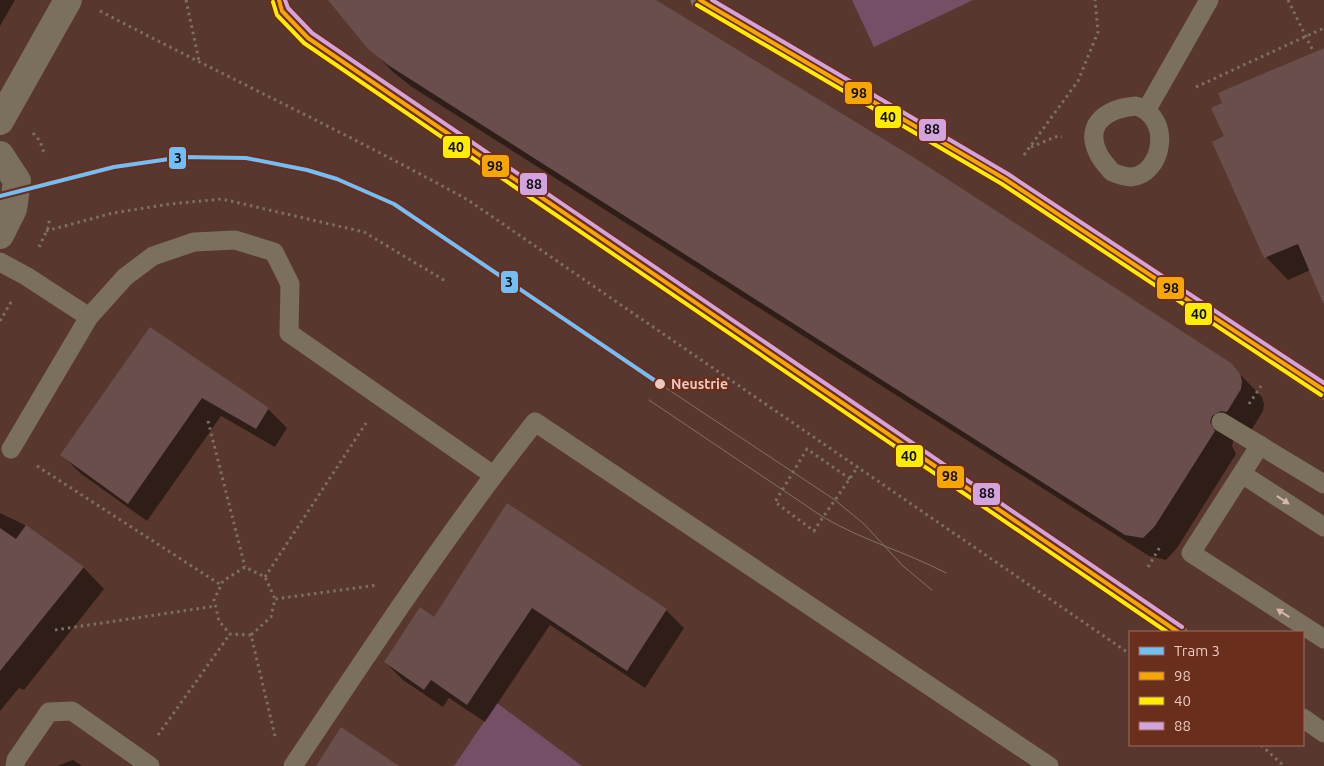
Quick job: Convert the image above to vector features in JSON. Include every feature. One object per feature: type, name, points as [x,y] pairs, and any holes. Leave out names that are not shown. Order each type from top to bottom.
[{"type":"street","points":[[0,121],[68,0]]},
{"type":"street","points":[[0,155],[17,181],[13,209],[0,235]]},
{"type":"lane","points":[[279,0],[282,11],[308,38],[1177,631]]},
{"type":"lane","points":[[700,0],[1005,179],[1324,390]]},
{"type":"lane","points":[[1147,109],[1208,0]]},
{"type":"lane","points":[[11,449],[89,317],[125,277],[153,256],[194,242],[235,240],[274,252],[290,284],[289,333],[493,475]]},
{"type":"lane","points":[[0,262],[26,276],[89,317]]},
{"type":"lane","points":[[293,766],[418,579],[493,475],[536,422],[1049,766]]},
{"type":"lane","points":[[1221,422],[1324,484]]},
{"type":"lane","points":[[1260,445],[1191,553],[1324,639]]},
{"type":"lane","points":[[1242,474],[1324,527]]},
{"type":"lane","points":[[15,766],[16,760],[49,712],[72,711],[145,763]]},
{"type":"lane","points":[[1304,719],[1324,733]]},
{"type":"path","points":[[186,0],[199,62]]},
{"type":"path","points":[[1005,179],[1031,148],[1078,80],[1098,32],[1096,0]]},
{"type":"path","points":[[1288,0],[1312,49]]},
{"type":"path","points":[[97,9],[300,114],[373,148],[468,200],[1129,653]]},
{"type":"path","points":[[1179,52],[1197,88],[1324,28]]},
{"type":"path","points":[[265,577],[383,397]]},
{"type":"path","points":[[208,421],[245,567],[265,577],[275,599],[271,617],[251,634],[230,634],[219,621],[214,600],[223,581],[245,567]]},
{"type":"path","points":[[11,449],[221,585]]},
{"type":"path","points":[[850,479],[807,449],[775,502],[814,531],[850,479],[858,466]]},
{"type":"path","points":[[275,599],[418,579]]},
{"type":"path","points":[[55,630],[216,606]]},
{"type":"path","points":[[145,763],[230,634]]},
{"type":"path","points":[[251,634],[276,738]]},
{"type":"path","points":[[1263,746],[1284,766]]},
{"type":"shaded area","points":[[852,0],[973,0],[874,47]]},
{"type":"shaded area","points":[[497,703],[582,766],[454,766]]},
{"type":"building","points":[[328,0],[656,0],[921,162],[1231,363],[1240,374],[1242,381],[1241,389],[1227,412],[1221,411],[1212,416],[1210,422],[1215,431],[1155,526],[1143,538],[1125,535],[388,65],[368,49]]},
{"type":"building","points":[[1324,48],[1323,303],[1298,244],[1264,258],[1212,142],[1224,136],[1211,108],[1222,103],[1218,93]]},
{"type":"building","points":[[150,327],[269,408],[256,429],[202,398],[128,504],[60,455]]},
{"type":"building","points":[[507,503],[667,609],[627,671],[532,608],[467,705],[431,680],[424,690],[384,662],[420,607],[434,617]]},
{"type":"building","points":[[26,525],[84,567],[0,671],[0,528],[16,539]]},
{"type":"building","points":[[341,727],[399,766],[316,766]]},
{"type":"tram line","name":"3","points":[[0,196],[114,167],[183,157],[246,158],[307,170],[337,179],[394,204],[660,384]]},
{"type":"tram line","points":[[660,384],[835,500],[864,524],[903,566],[932,590]]},
{"type":"tram line","points":[[649,400],[823,517],[853,533],[946,573]]},
{"type":"transit line","name":"98","points":[[279,0],[282,11],[308,38],[1177,631]]},
{"type":"transit line","name":"88","points":[[285,0],[288,8],[312,33],[1182,627]]},
{"type":"transit line","name":"98","points":[[700,0],[1005,179],[1324,390]]},
{"type":"transit line","name":"88","points":[[712,0],[1008,174],[1324,383]]},
{"type":"transit line","name":"40","points":[[273,2],[277,15],[304,43],[1166,631]]},
{"type":"transit line","name":"40","points":[[697,5],[1002,184],[1321,395]]},
{"type":"place","name":"Neustrie","points":[[660,384]]}]
